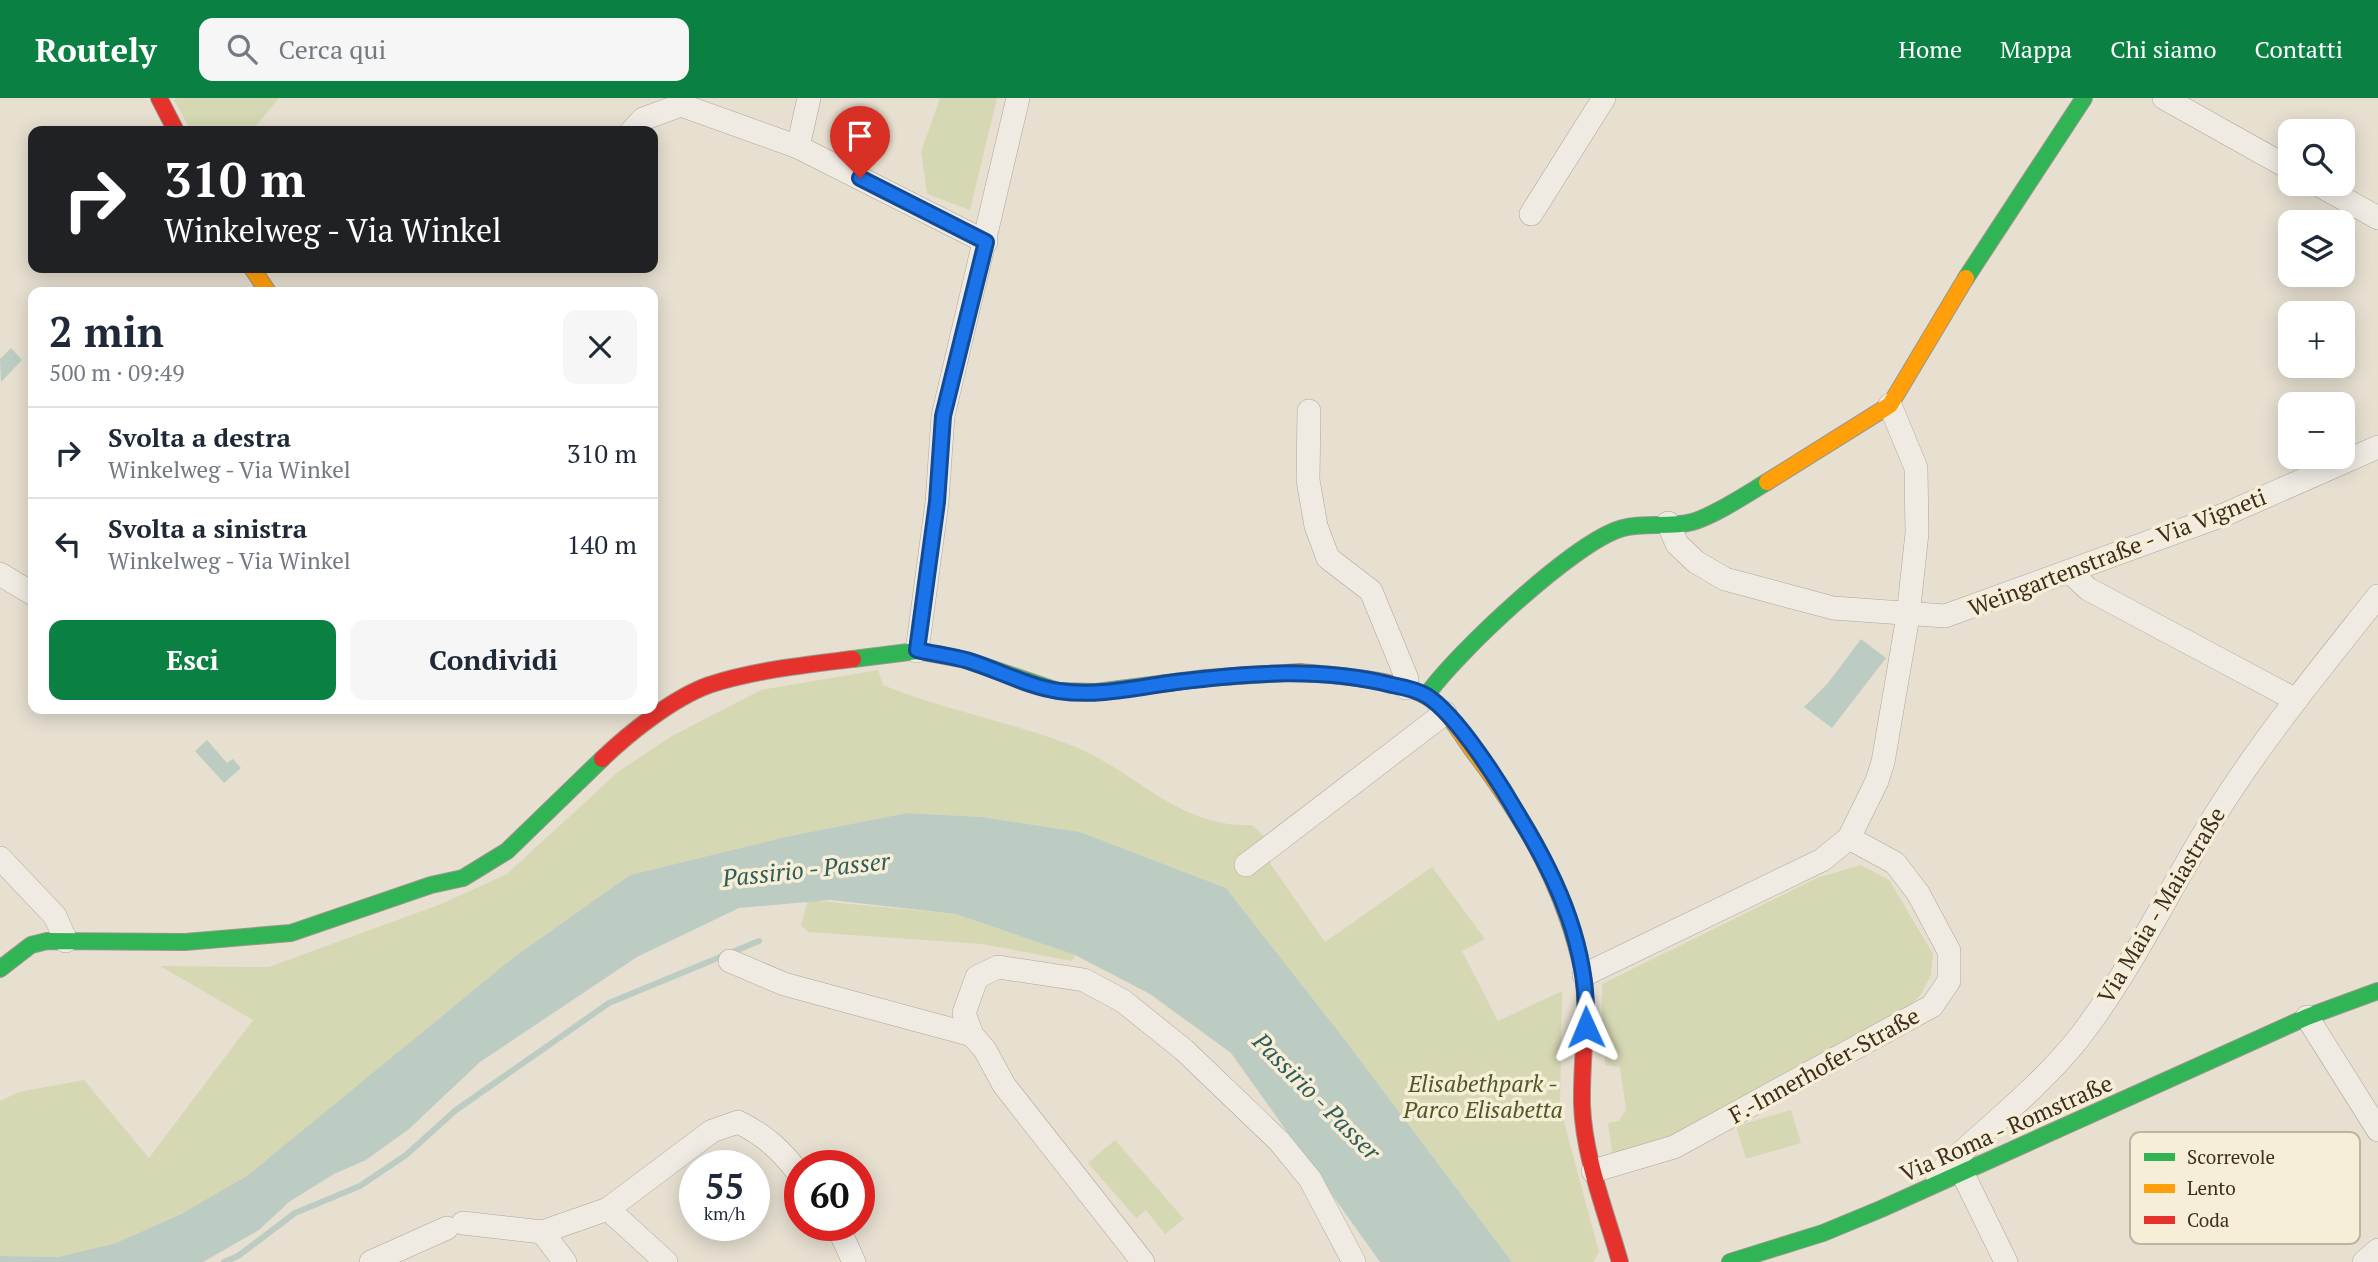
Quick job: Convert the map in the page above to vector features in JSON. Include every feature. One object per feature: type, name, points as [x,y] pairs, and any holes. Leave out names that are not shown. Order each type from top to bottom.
[{"type":"main road","points":[[159,98],[173,126]]},
{"type":"main road","points":[[1416,692],[1437,680],[1574,554],[1622,528],[1692,522],[1755,489],[1890,405],[1989,240],[2084,98]]},
{"type":"main road","points":[[658,709],[706,686],[775,668],[917,650],[966,660],[1058,691],[1096,692],[1206,678],[1297,672],[1370,679],[1416,692],[1445,713],[1508,797],[1541,853],[1566,905],[1584,975],[1587,1010],[1582,1105],[1593,1171],[1620,1262]]},
{"type":"main road","points":[[0,969],[31,945],[66,941],[185,942],[291,933],[431,885],[463,878],[507,851],[649,714]]},
{"type":"main road","name":"Via Roma - Romstraße","points":[[1730,1262],[1823,1233],[2301,1020],[2378,991]]},
{"type":"street","points":[[798,147],[809,98]]},
{"type":"street","points":[[917,650],[937,502],[943,416],[1018,98]]},
{"type":"street","points":[[1531,215],[1604,98]]},
{"type":"street","points":[[2164,98],[2278,162]]},
{"type":"street","points":[[637,126],[643,119],[681,105],[798,147],[986,242]]},
{"type":"street","points":[[2339,196],[2378,218]]},
{"type":"street","points":[[1584,975],[1822,860],[1849,838],[1865,809],[1883,762],[1908,616],[1917,533],[1916,468],[1890,405]]},
{"type":"street","points":[[1309,411],[1308,480],[1316,526],[1328,558],[1371,591],[1407,679],[1416,692]]},
{"type":"street","name":"Weingartenstraße - Via Vigneti","points":[[1668,523],[1677,544],[1696,562],[1725,579],[1833,608],[1908,616],[1945,616],[1965,612],[2226,514],[2378,447]]},
{"type":"street","points":[[2070,572],[2088,590],[2296,700]]},
{"type":"street","points":[[0,573],[28,591]]},
{"type":"street","name":"Via Maia - Maiastraße","points":[[1920,1191],[2044,1078],[2078,1038],[2115,985],[2233,787],[2296,700],[2378,596]]},
{"type":"street","points":[[1246,865],[1445,713]]},
{"type":"street","name":"F.-Innerhofer-Straße","points":[[1593,1171],[1674,1147],[1932,1006],[1949,981],[1949,951],[1918,893],[1895,863],[1849,838]]},
{"type":"street","points":[[0,859],[55,916],[66,941]]},
{"type":"street","points":[[730,961],[784,984],[972,1035]]},
{"type":"street","points":[[1143,1262],[1004,1085],[985,1050],[972,1035],[964,1013],[977,977],[998,967],[1084,980],[1123,1000],[1185,1050],[1279,1141],[1310,1179],[1354,1262]]},
{"type":"street","points":[[2301,1020],[2333,1059],[2378,1130]]},
{"type":"street","points":[[371,1262],[455,1225],[542,1232],[608,1209],[712,1131],[738,1122],[760,1133],[784,1155]]},
{"type":"street","points":[[1962,1172],[2006,1262]]},
{"type":"street","points":[[608,1209],[666,1262]]},
{"type":"street","points":[[542,1232],[565,1262]]},
{"type":"street","points":[[849,1241],[863,1259]]},
{"type":"street","points":[[2364,1262],[2378,1250]]},
{"type":"green space","points":[[279,98],[256,126],[188,126],[174,100]]},
{"type":"green space","points":[[940,98],[997,98],[970,210],[927,194],[921,152]]},
{"type":"green space","name":"Elisabethpark - Parco Elisabetta","points":[[878,670],[883,685],[1078,748],[1181,809],[1226,824],[1252,825],[1275,847],[1265,856],[1325,942],[1432,867],[1485,939],[1462,951],[1498,1021],[1562,991],[1560,1107],[1599,1252],[1593,1262],[1512,1262],[1345,1040],[1226,888],[1080,832],[982,817],[907,813],[785,837],[630,875],[514,957],[248,1176],[181,1214],[116,1243],[58,1257],[0,1256],[0,1101],[19,1092],[84,1080],[149,1158],[253,1020],[160,966],[269,967],[441,904],[507,874],[619,771],[672,736],[761,690]]},
{"type":"green space","points":[[1861,865],[1889,880],[1933,954],[1931,975],[1920,996],[1908,1007],[1676,1137],[1613,1158],[1608,1123],[1619,1121],[1626,1110],[1620,1067],[1606,1065],[1602,1041],[1602,984],[1817,878]]},
{"type":"green space","points":[[808,900],[956,914],[1075,955],[1072,961],[982,944],[808,932],[801,925]]},
{"type":"green space","points":[[1791,1110],[1801,1143],[1746,1159],[1736,1126]]},
{"type":"green space","points":[[1115,1140],[1184,1219],[1165,1234],[1146,1210],[1136,1218],[1088,1163]]},
{"type":"water","points":[[11,348],[22,360],[1,382],[0,359]]},
{"type":"water","points":[[1861,639],[1886,658],[1832,728],[1804,707],[1828,683]]},
{"type":"water","points":[[207,740],[227,763],[233,759],[241,768],[224,783],[195,751]]},
{"type":"water","name":"Passirio - Passer","points":[[907,813],[982,817],[1080,832],[1226,888],[1345,1040],[1512,1262],[1380,1262],[1231,1053],[1150,994],[1075,955],[956,914],[830,900],[739,908],[637,957],[480,1062],[409,1129],[366,1160],[334,1174],[289,1202],[259,1230],[203,1262],[0,1262],[0,1256],[58,1257],[116,1243],[181,1214],[247,1176],[514,957],[630,875],[785,837]]},
{"type":"waterway","points":[[224,1262],[238,1256],[295,1213],[360,1186],[406,1155],[456,1110],[609,1003],[759,941]]},
{"type":"traffic: fast","points":[[1966,278],[2084,98]]},
{"type":"traffic: fast","points":[[1426,696],[1462,654],[1517,601],[1602,537],[1631,526],[1692,522],[1720,510],[1767,482]]},
{"type":"traffic: fast","points":[[853,659],[917,651],[966,660],[1058,691],[1096,692],[1206,678],[1300,672]]},
{"type":"traffic: fast","points":[[0,969],[31,945],[47,941],[185,942],[291,933],[431,885],[463,878],[507,851],[602,759]]},
{"type":"traffic: fast","points":[[1730,1262],[1823,1233],[1881,1209],[2307,1017],[2378,991]]},
{"type":"traffic: slow","points":[[255,273],[265,287]]},
{"type":"traffic: slow","points":[[1767,482],[1890,405],[1966,278]]},
{"type":"traffic: slow","points":[[1300,672],[1398,685],[1426,696],[1445,713],[1509,802],[1541,856],[1566,913],[1584,977]]},
{"type":"traffic: jam","points":[[159,98],[173,126]]},
{"type":"traffic: jam","points":[[658,713],[695,691],[726,680],[853,659]]},
{"type":"traffic: jam","points":[[602,759],[657,714]]},
{"type":"traffic: jam","points":[[1584,977],[1584,1125],[1596,1185],[1620,1262]]},
{"type":"route","points":[[860,178],[986,242],[943,416],[937,502],[917,650],[966,660],[1058,691],[1096,692],[1206,678],[1297,672],[1370,679],[1426,696],[1445,713],[1462,734],[1508,797],[1541,853],[1566,905],[1578,946],[1584,975],[1586,1027]]}]
